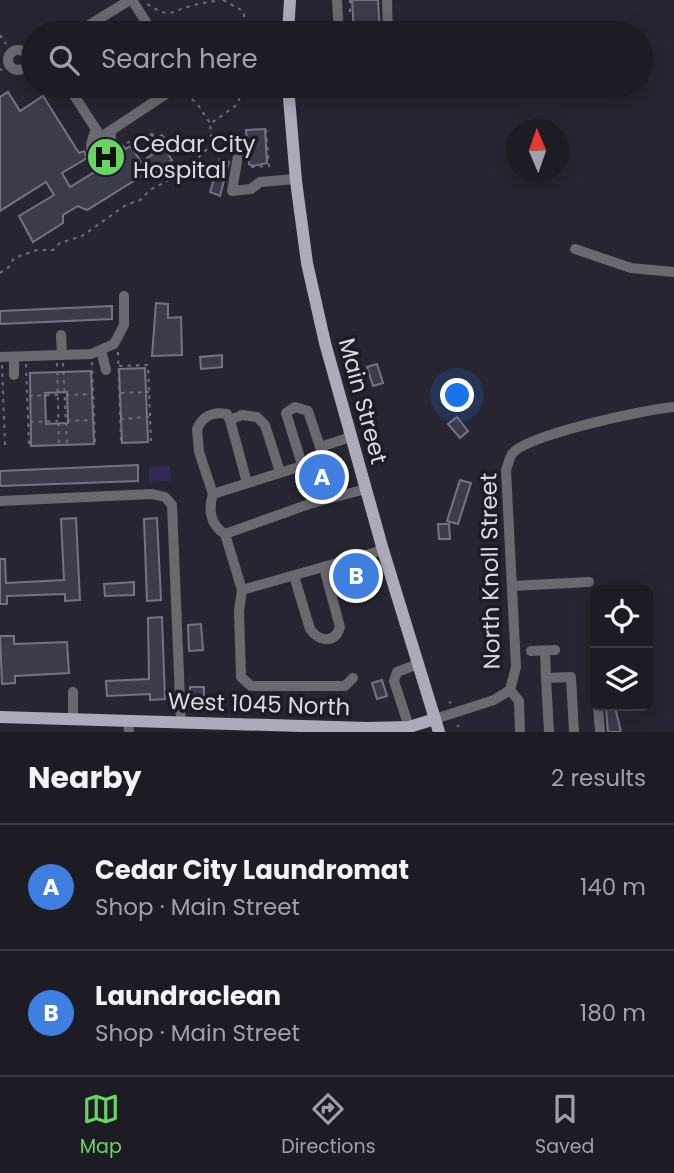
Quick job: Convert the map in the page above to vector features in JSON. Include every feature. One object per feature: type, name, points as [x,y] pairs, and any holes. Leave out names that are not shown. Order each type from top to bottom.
[{"type":"main road","points":[[289,21],[290,0]]},
{"type":"main road","name":"Main Street","points":[[289,98],[295,178],[307,262],[351,438],[439,732]]},
{"type":"main road","name":"West 1045 North","points":[[0,717],[73,719],[128,726],[250,729],[404,729],[435,719]]},
{"type":"street","points":[[337,0],[338,21]]},
{"type":"street","points":[[387,0],[388,21]]},
{"type":"street","points":[[98,21],[135,1],[146,21]]},
{"type":"street","points":[[76,98],[101,137],[164,98]]},
{"type":"street","points":[[96,130],[90,144],[92,151],[101,158],[110,151],[111,132]]},
{"type":"street","points":[[238,156],[232,191],[251,189],[260,182],[295,178]]},
{"type":"street","points":[[575,249],[631,268],[674,272]]},
{"type":"street","points":[[0,346],[1,359],[14,357],[61,360],[101,350],[114,344],[124,325],[124,296]]},
{"type":"street","points":[[61,335],[61,360]]},
{"type":"street","points":[[101,350],[106,370]]},
{"type":"street","points":[[14,357],[14,375]]},
{"type":"street","points":[[314,503],[286,419],[289,411],[295,407],[308,411],[327,471]]},
{"type":"street","name":"North Knoll Street","points":[[510,690],[516,667],[506,470],[512,454],[530,441],[638,412],[674,407]]},
{"type":"street","points":[[247,483],[228,414],[206,416],[197,429],[199,452],[213,494],[210,503],[213,521],[225,534],[242,590],[239,611],[241,677],[251,686],[345,686],[353,678]]},
{"type":"street","points":[[230,420],[242,415],[257,417],[265,425],[280,472]]},
{"type":"street","points":[[320,447],[351,438]]},
{"type":"street","points":[[213,494],[302,466]]},
{"type":"street","points":[[225,534],[314,503],[366,489]]},
{"type":"street","points":[[0,501],[152,494],[165,497],[172,505],[186,726]]},
{"type":"street","points":[[242,590],[383,550]]},
{"type":"street","points":[[294,576],[310,629],[315,637],[323,640],[332,638],[338,634],[340,618],[324,568]]},
{"type":"street","points":[[512,586],[589,582]]},
{"type":"street","points":[[531,651],[550,650],[546,678],[549,732]]},
{"type":"street","points":[[404,729],[394,681],[397,672],[418,664]]},
{"type":"street","points":[[546,678],[571,677],[574,732]]},
{"type":"street","points":[[510,690],[519,701],[520,732]]},
{"type":"street","name":"West 1045 North","points":[[435,719],[494,700],[510,690]]},
{"type":"street","points":[[73,692],[73,719]]},
{"type":"street","points":[[598,711],[600,732]]},
{"type":"path","points":[[135,1],[177,14],[191,6],[221,0],[243,11],[245,21]]},
{"type":"path","points":[[350,0],[350,14]]},
{"type":"path","points":[[0,35],[6,44]]},
{"type":"path","points":[[0,272],[9,267],[14,258],[37,250],[53,250],[60,243],[82,236],[126,205],[140,200],[150,190],[169,180],[177,167],[194,162],[210,147],[210,124],[191,98]]},
{"type":"path","points":[[210,124],[238,104],[239,98]]},
{"type":"path","points":[[251,167],[269,166],[266,129]]},
{"type":"path","points":[[116,149],[129,142],[126,138]]},
{"type":"path","points":[[267,142],[272,141]]},
{"type":"path","points":[[118,351],[121,442]]},
{"type":"path","points":[[1,359],[5,446]]},
{"type":"path","points":[[61,360],[67,445]]},
{"type":"path","points":[[59,445],[58,395],[61,360]]},
{"type":"path","points":[[92,361],[95,444]]},
{"type":"path","points":[[26,363],[29,445]]},
{"type":"path","points":[[118,366],[148,365],[151,440]]},
{"type":"path","points":[[120,393],[149,391]]},
{"type":"path","points":[[65,395],[93,394]]},
{"type":"path","points":[[27,396],[58,395]]},
{"type":"path","points":[[121,419],[150,417]]},
{"type":"path","points":[[66,421],[94,420]]},
{"type":"path","points":[[29,422],[58,421]]},
{"type":"shaded area","points":[[170,466],[171,481],[149,482],[149,467]]},
{"type":"building","points":[[352,0],[378,0],[379,21],[353,21]]},
{"type":"building","points":[[8,92],[20,111],[44,98],[79,153],[84,151],[87,158],[62,173],[70,187],[117,158],[118,150],[123,146],[125,149],[131,146],[141,162],[153,154],[144,139],[152,134],[155,139],[162,135],[169,145],[164,148],[172,160],[156,173],[153,169],[87,210],[78,206],[63,215],[63,223],[33,242],[19,216],[54,195],[46,182],[0,211],[0,97]]},
{"type":"building","points":[[265,129],[267,163],[253,166],[249,164],[246,130]]},
{"type":"building","points":[[220,159],[229,162],[220,196],[210,192]]},
{"type":"building","points":[[156,303],[168,304],[168,318],[181,317],[182,355],[152,356]]},
{"type":"building","points":[[112,306],[112,319],[0,324],[0,311]]},
{"type":"building","points":[[222,355],[222,367],[201,369],[200,357]]},
{"type":"building","points":[[377,364],[383,383],[373,386],[367,367]]},
{"type":"building","points":[[145,368],[148,442],[122,443],[119,369]]},
{"type":"building","points":[[91,371],[94,444],[31,446],[30,373]],"holes":[[[67,392],[68,423],[46,424],[45,393]]]},
{"type":"building","points":[[457,417],[468,431],[460,438],[448,424]]},
{"type":"building","points":[[138,465],[138,481],[0,486],[0,471]]},
{"type":"building","points":[[340,468],[345,483],[320,493],[314,472],[319,471],[322,477],[329,479]]},
{"type":"building","points":[[460,480],[471,483],[458,524],[447,521]]},
{"type":"building","points":[[76,518],[80,600],[65,601],[65,594],[7,596],[7,604],[0,604],[0,559],[5,559],[6,583],[64,580],[61,519]]},
{"type":"building","points":[[157,518],[161,600],[147,601],[144,519]]},
{"type":"building","points":[[438,524],[449,524],[450,539],[439,539]]},
{"type":"building","points":[[356,566],[364,591],[346,597],[338,571]]},
{"type":"building","points":[[134,582],[134,595],[105,596],[104,584]]},
{"type":"building","points":[[162,617],[165,699],[150,700],[150,694],[107,696],[106,681],[149,679],[148,618]]},
{"type":"building","points":[[201,624],[203,650],[189,651],[188,625]]},
{"type":"building","points":[[0,636],[14,636],[14,644],[67,642],[69,673],[15,676],[15,683],[2,684]]},
{"type":"building","points":[[382,680],[387,696],[377,699],[372,683]]},
{"type":"building","points":[[190,687],[204,687],[204,702],[190,702]]},
{"type":"building","points":[[606,711],[616,711],[621,732],[608,732]]},
{"type":"place","name":"Cedar City Hospital","points":[[106,157]]},
{"type":"place","name":"Cedar City Laundromat","points":[[322,477]]},
{"type":"place","name":"Laundraclean","points":[[356,576]]}]
